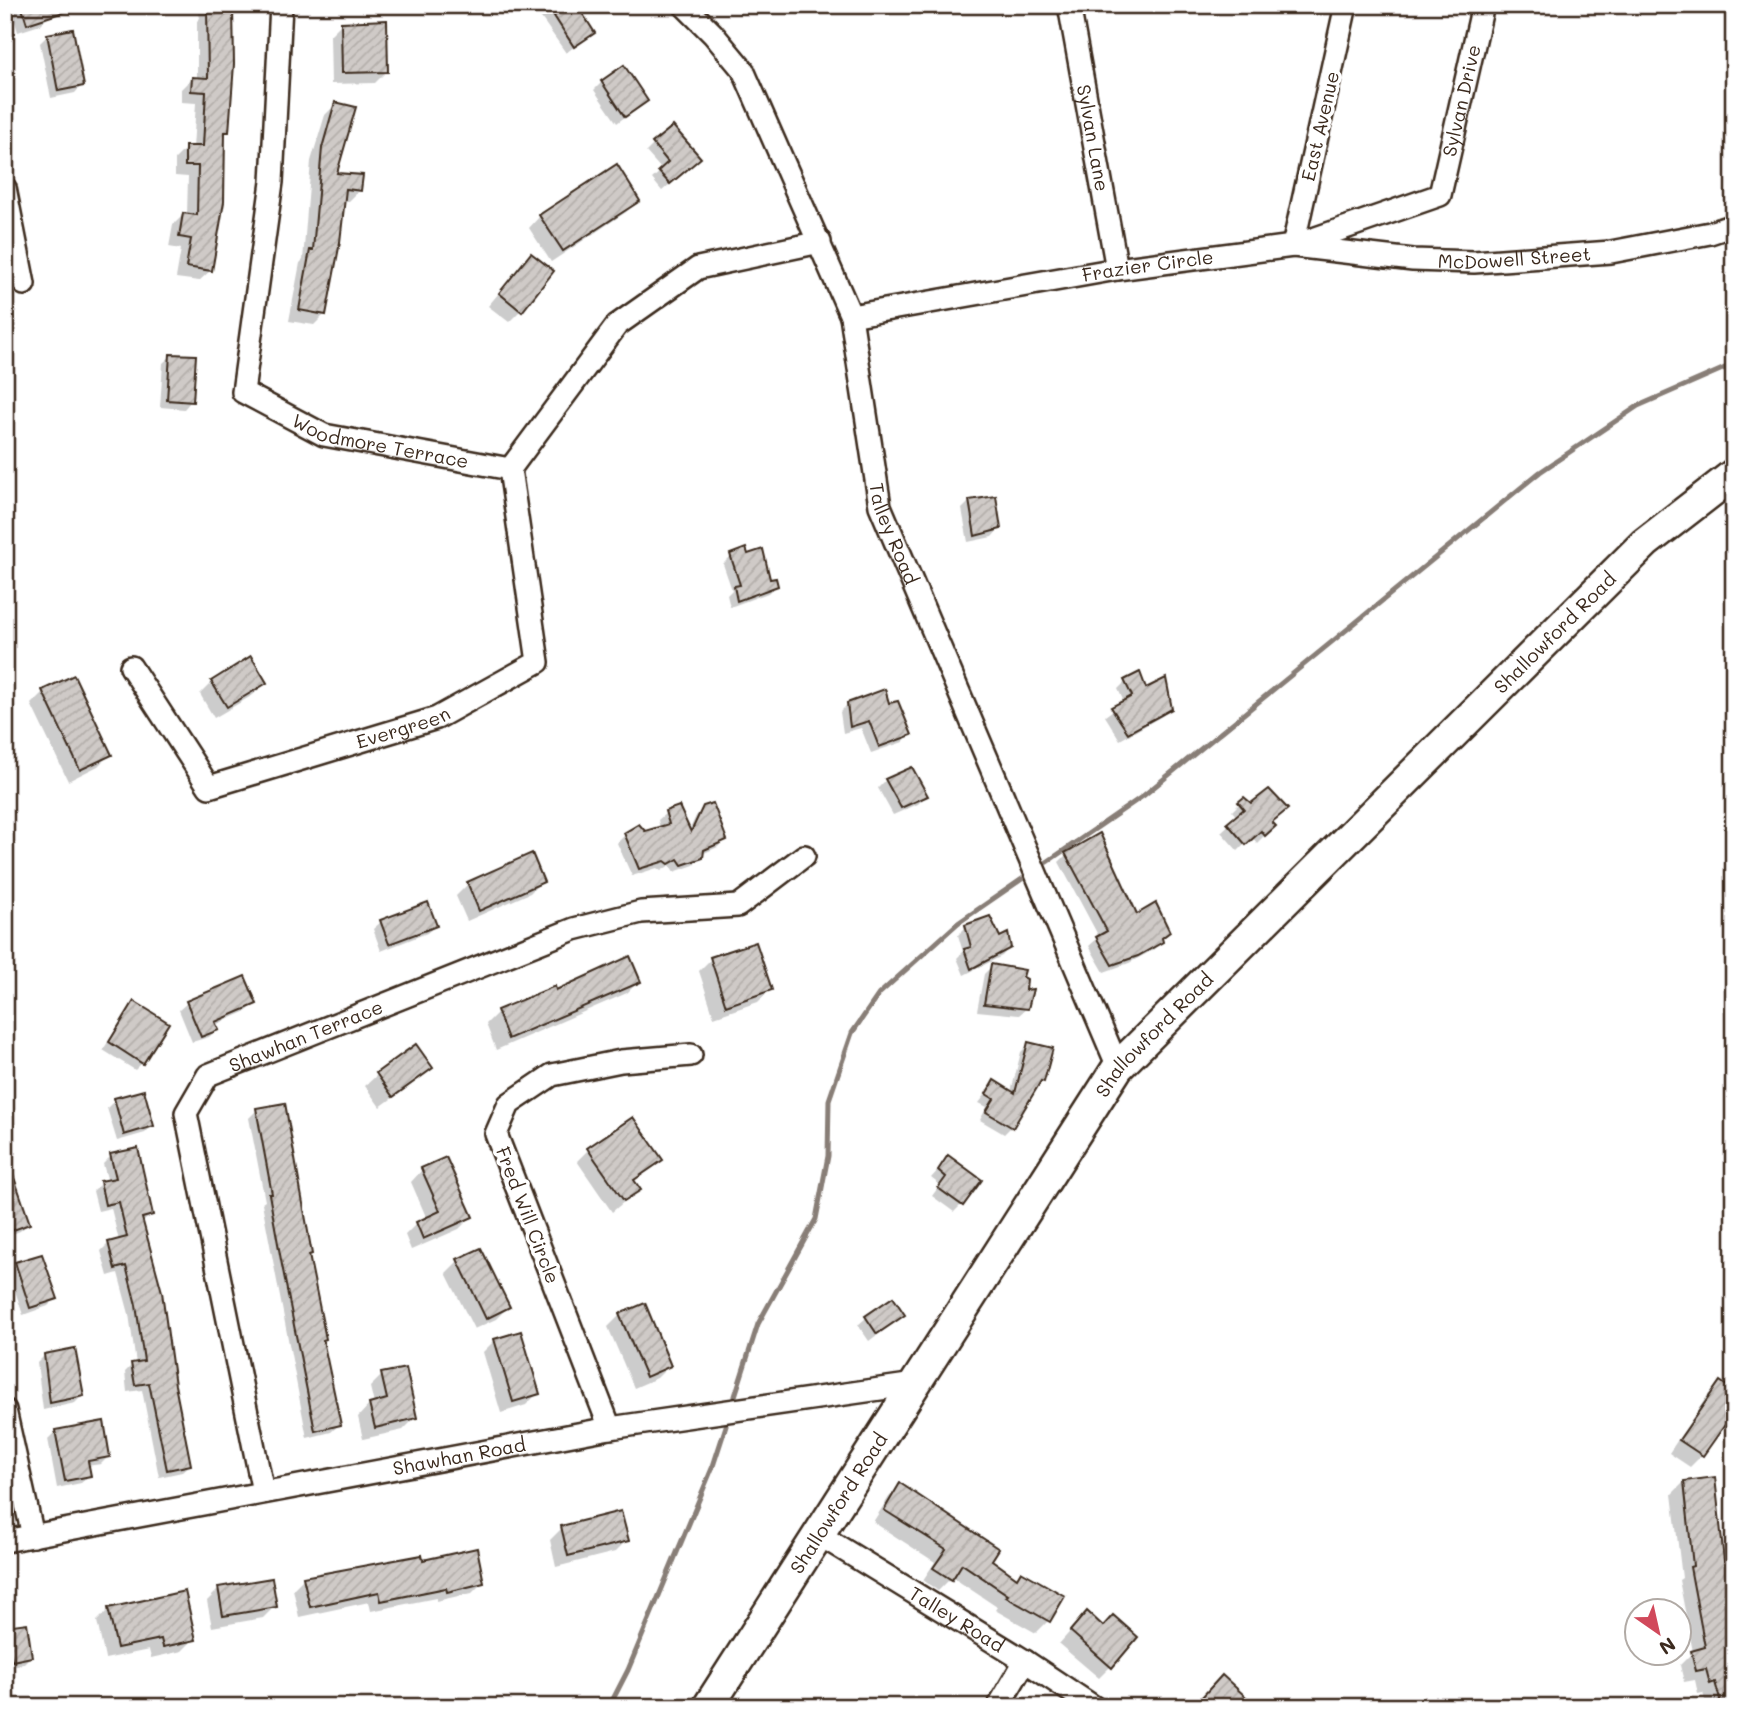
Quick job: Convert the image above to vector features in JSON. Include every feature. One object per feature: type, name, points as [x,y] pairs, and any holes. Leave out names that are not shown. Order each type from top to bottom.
[{"type":"street","name":"Woodmore Terrace","points":[[281,5],[272,182],[243,392],[324,435],[510,469]]},
{"type":"street","name":"Talley Road","points":[[684,5],[743,70],[851,317],[880,506],[1118,1067]]},
{"type":"street","name":"Sylvan Lane","points":[[1069,5],[1117,269]]},
{"type":"street","name":"East Avenue","points":[[1293,246],[1346,5]]},
{"type":"street","name":"Sylvan Drive","points":[[1440,195],[1483,5]]},
{"type":"street","points":[[5,188],[24,284]]},
{"type":"street","name":"Frazier Circle","points":[[851,317],[1117,269],[1293,246],[1440,195]]},
{"type":"street","name":"McDowell Street","points":[[1293,246],[1413,260],[1474,262],[1611,252],[1710,233],[1734,225]]},
{"type":"street","points":[[510,469],[617,325],[698,268],[820,242]]},
{"type":"street","name":"Evergreen","points":[[131,667],[209,787],[437,718],[538,662],[510,469]]},
{"type":"street","name":"Shallowford Road","points":[[708,1707],[1118,1067],[1645,543],[1734,474]]},
{"type":"street","name":"Shawhan Terrace","points":[[263,1492],[186,1113],[208,1074],[574,929],[641,912],[738,906],[804,856]]},
{"type":"street","name":"Fred Will Circle","points":[[610,1428],[496,1134],[509,1104],[552,1075],[621,1061],[691,1055]]},
{"type":"street","name":"Shawhan Road","points":[[5,1541],[610,1428],[915,1384]]},
{"type":"street","points":[[5,1410],[33,1536]]},
{"type":"street","name":"Talley Road","points":[[818,1534],[1025,1661],[1094,1707]]},
{"type":"street","points":[[998,1707],[1025,1661]]},
{"type":"building","points":[[21,5],[75,5],[76,8],[27,24]]},
{"type":"building","points":[[570,5],[577,5],[595,33],[574,47],[554,16]]},
{"type":"building","points":[[207,8],[233,8],[234,64],[229,132],[225,132],[224,202],[212,271],[186,267],[191,239],[179,237],[183,213],[197,215],[198,166],[185,166],[185,146],[203,146],[206,92],[191,91],[192,77],[208,78]]},
{"type":"building","points":[[387,20],[388,72],[342,73],[341,22]]},
{"type":"building","points":[[73,29],[84,86],[58,91],[47,34]]},
{"type":"building","points":[[624,65],[648,101],[625,117],[601,81]]},
{"type":"building","points":[[335,102],[356,107],[337,173],[363,175],[361,191],[346,189],[340,242],[326,315],[299,310],[310,250],[313,250],[322,148]]},
{"type":"building","points":[[673,126],[701,158],[670,184],[658,171],[668,162],[652,143]]},
{"type":"building","points":[[617,164],[640,201],[563,251],[539,215]]},
{"type":"building","points":[[531,253],[554,271],[522,312],[499,293]]},
{"type":"building","points":[[170,354],[196,355],[193,402],[167,400]]},
{"type":"building","points":[[996,496],[1001,529],[975,536],[969,500]]},
{"type":"building","points":[[746,548],[748,554],[763,549],[770,579],[776,578],[778,586],[737,601],[734,586],[740,585],[730,554]]},
{"type":"building","points":[[251,656],[267,683],[227,707],[211,681]]},
{"type":"building","points":[[1140,672],[1146,688],[1166,678],[1172,709],[1128,733],[1111,707],[1132,696],[1124,680]]},
{"type":"building","points":[[74,675],[112,755],[80,770],[42,690]]},
{"type":"building","points":[[885,689],[889,703],[898,701],[912,735],[879,747],[869,721],[850,727],[847,703]]},
{"type":"building","points":[[912,767],[928,796],[901,808],[885,779]]},
{"type":"building","points":[[1269,789],[1288,809],[1272,822],[1276,826],[1265,836],[1261,831],[1246,845],[1227,823],[1244,809],[1238,802],[1244,797],[1251,803]]},
{"type":"building","points":[[713,803],[727,840],[704,850],[703,858],[682,865],[678,859],[669,864],[665,861],[639,869],[624,833],[639,824],[645,831],[669,824],[665,811],[679,806],[691,832],[703,806]]},
{"type":"building","points":[[1100,833],[1137,914],[1156,903],[1170,932],[1162,938],[1163,942],[1138,956],[1112,965],[1096,937],[1107,931],[1065,853]]},
{"type":"building","points":[[532,853],[544,882],[479,911],[467,882]]},
{"type":"building","points":[[428,902],[437,926],[389,944],[380,920]]},
{"type":"building","points":[[990,916],[1000,937],[1008,933],[1011,948],[971,969],[964,949],[971,947],[965,925]]},
{"type":"building","points":[[756,942],[772,990],[726,1006],[710,957]]},
{"type":"building","points":[[630,956],[641,982],[508,1039],[497,1010],[555,986],[556,990]]},
{"type":"building","points":[[991,964],[1025,970],[1023,977],[1027,979],[1026,990],[1033,989],[1028,1009],[984,1004]]},
{"type":"building","points":[[245,976],[257,1004],[215,1022],[219,1030],[201,1037],[186,1001]]},
{"type":"building","points":[[134,1001],[169,1023],[143,1064],[109,1042]]},
{"type":"building","points":[[1028,1042],[1053,1048],[1044,1082],[1041,1081],[1013,1128],[986,1112],[994,1099],[986,1094],[994,1080],[1015,1093]]},
{"type":"building","points":[[416,1044],[433,1068],[393,1097],[376,1073]]},
{"type":"building","points":[[144,1090],[154,1126],[124,1135],[114,1098]]},
{"type":"building","points":[[285,1103],[312,1254],[309,1255],[326,1339],[323,1340],[341,1425],[315,1431],[281,1260],[256,1108]]},
{"type":"building","points":[[633,1117],[663,1160],[634,1180],[641,1190],[624,1201],[587,1148]]},
{"type":"building","points":[[138,1148],[153,1215],[142,1218],[162,1292],[175,1385],[191,1465],[167,1470],[149,1383],[135,1385],[131,1363],[144,1361],[136,1305],[126,1266],[115,1269],[108,1242],[127,1237],[119,1202],[105,1205],[100,1181],[116,1178],[110,1154]]},
{"type":"building","points":[[948,1155],[982,1180],[963,1206],[938,1188],[946,1177],[938,1170]]},
{"type":"building","points":[[7,1157],[30,1224],[5,1233],[5,1158]]},
{"type":"building","points":[[446,1157],[473,1217],[423,1239],[416,1222],[440,1211],[421,1168]]},
{"type":"building","points":[[481,1248],[510,1307],[486,1319],[457,1259]]},
{"type":"building","points":[[42,1254],[58,1299],[30,1308],[15,1262]]},
{"type":"building","points":[[893,1297],[905,1315],[877,1334],[865,1316]]},
{"type":"building","points":[[645,1303],[671,1366],[646,1377],[619,1314]]},
{"type":"building","points":[[521,1331],[540,1394],[513,1402],[494,1339]]},
{"type":"building","points":[[75,1348],[84,1396],[50,1403],[44,1354]]},
{"type":"building","points":[[406,1368],[417,1418],[375,1428],[369,1404],[387,1399],[381,1373]]},
{"type":"building","points":[[1720,1381],[1734,1391],[1734,1412],[1703,1456],[1679,1440]]},
{"type":"building","points":[[104,1421],[110,1457],[88,1461],[91,1476],[65,1481],[55,1430]]},
{"type":"building","points":[[1715,1477],[1724,1561],[1726,1560],[1734,1601],[1734,1707],[1722,1707],[1715,1682],[1710,1684],[1706,1669],[1696,1671],[1694,1663],[1694,1650],[1705,1647],[1690,1567],[1693,1566],[1684,1481]]},
{"type":"building","points":[[900,1483],[999,1549],[992,1560],[1017,1578],[1021,1571],[1065,1596],[1050,1622],[1006,1597],[1008,1595],[962,1564],[952,1580],[933,1568],[946,1549],[884,1510]]},
{"type":"building","points":[[621,1511],[629,1541],[568,1556],[561,1526]]},
{"type":"building","points":[[477,1548],[484,1583],[447,1592],[446,1588],[381,1601],[379,1592],[310,1607],[303,1577],[422,1555],[423,1560]]},
{"type":"building","points":[[272,1578],[277,1607],[223,1616],[218,1587]]},
{"type":"building","points":[[185,1591],[196,1640],[163,1647],[161,1639],[117,1648],[108,1608]]},
{"type":"building","points":[[1087,1611],[1103,1626],[1113,1615],[1138,1637],[1112,1668],[1070,1631]]},
{"type":"building","points":[[27,1623],[32,1657],[12,1661],[10,1652],[5,1653],[5,1626]]},
{"type":"building","points":[[1222,1675],[1257,1707],[1213,1707],[1202,1697]]},
{"type":"waterway","points":[[1047,862],[1143,796],[1540,472],[1638,406],[1734,364]]},
{"type":"waterway","points":[[735,1396],[758,1324],[816,1219],[828,1156],[829,1100],[852,1033],[879,994],[958,923],[1022,879]]},
{"type":"waterway","points":[[609,1707],[628,1670],[713,1466],[726,1426]]}]
